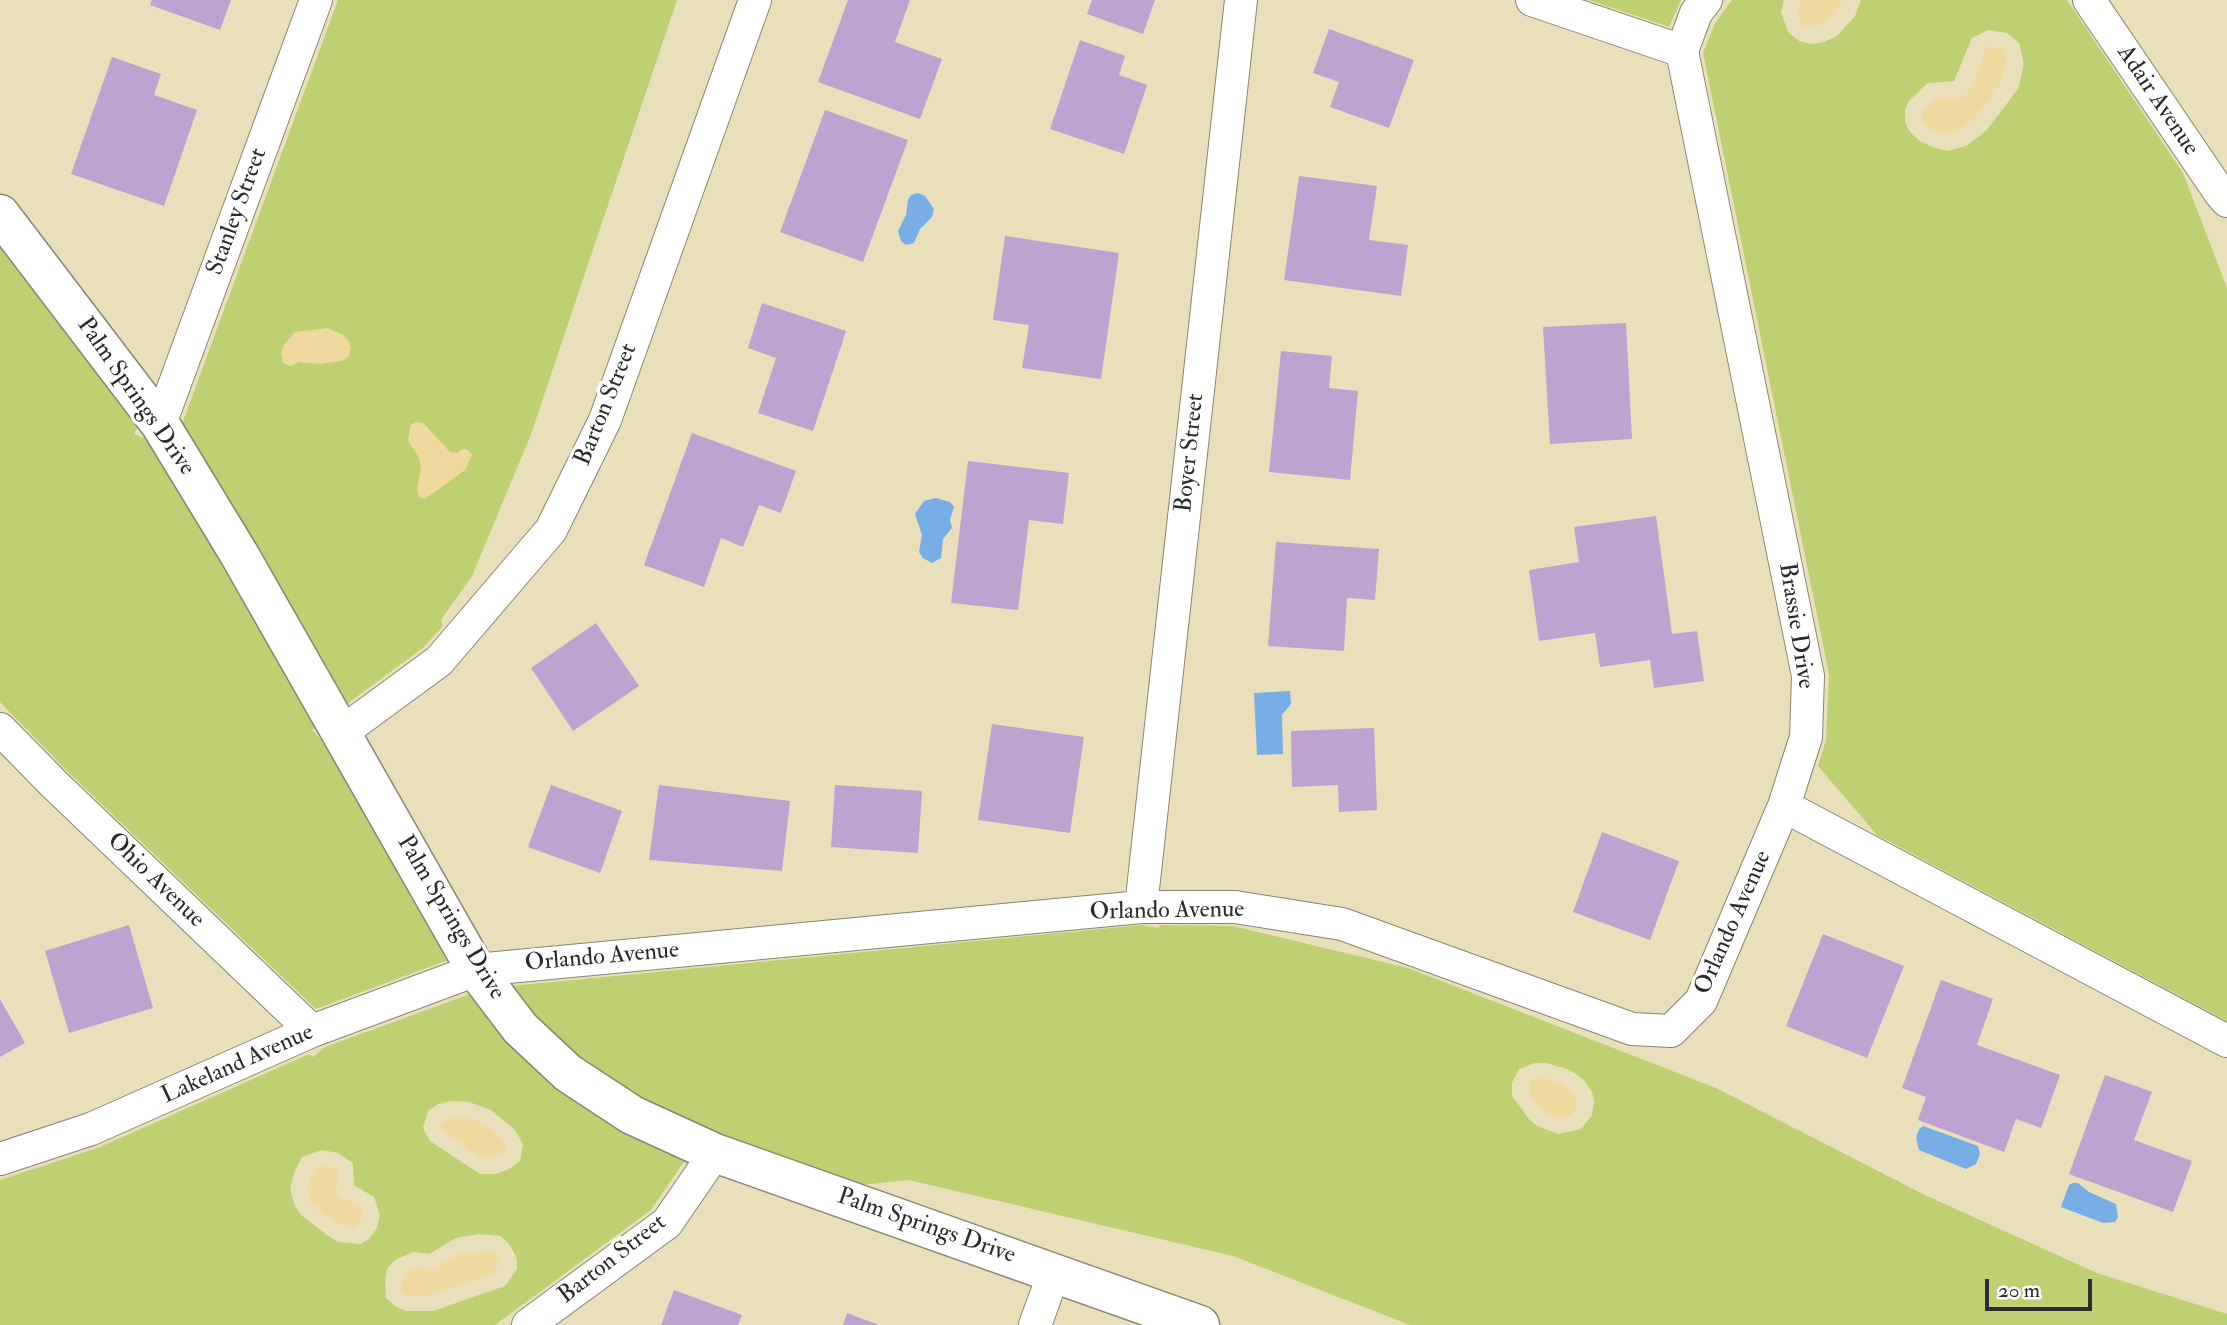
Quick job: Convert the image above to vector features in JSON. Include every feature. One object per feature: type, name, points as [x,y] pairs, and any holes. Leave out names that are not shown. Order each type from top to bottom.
[{"type":"street","name":"Stanley Street","points":[[160,424],[316,0]]},
{"type":"street","name":"Barton Street","points":[[341,733],[439,661],[551,530],[606,421],[755,0]]},
{"type":"street","name":"Boyer Street","points":[[1142,907],[1241,0]]},
{"type":"street","points":[[1532,0],[1682,51],[1696,13],[1706,0]]},
{"type":"street","name":"Adair Avenue","points":[[2089,0],[2227,201]]},
{"type":"street","name":"Brassie Drive","points":[[1682,51],[1808,676],[1806,737],[1784,806]]},
{"type":"street","name":"Palm Springs Drive","points":[[0,214],[160,424],[239,554],[476,970],[520,1028],[568,1073],[632,1115],[715,1153],[1200,1325]]},
{"type":"street","name":"Ohio Avenue","points":[[0,729],[312,1031]]},
{"type":"street","name":"Orlando Avenue","points":[[476,970],[1142,907],[1236,907],[1342,924],[1632,1029],[1671,1031],[1701,1001],[1784,806]]},
{"type":"street","points":[[1784,806],[2227,1041]]},
{"type":"street","name":"Lakeland Avenue","points":[[0,1159],[91,1129],[312,1031],[476,970]]},
{"type":"street","name":"Barton Street","points":[[528,1325],[667,1223],[715,1153]]},
{"type":"street","points":[[1035,1325],[1054,1273]]},
{"type":"green space","points":[[338,0],[677,0],[530,437],[472,576],[441,620],[443,626],[424,647],[347,704],[257,547],[182,424]]},
{"type":"green space","points":[[1589,0],[1681,0],[1669,27]]},
{"type":"green space","points":[[1732,0],[1784,0],[1781,12],[1788,32],[1799,41],[1811,44],[1837,36],[1855,16],[1861,0],[2067,0],[2183,173],[2227,288],[2227,1021],[1877,835],[1818,766],[1826,740],[1829,674],[1703,53],[1715,23]],"holes":[[[1988,30],[2007,33],[2019,43],[2024,64],[2018,89],[1986,131],[1966,146],[1947,151],[1920,141],[1910,132],[1905,122],[1905,110],[1909,101],[1928,83],[1954,81],[1972,38]]]},
{"type":"green space","points":[[0,245],[138,426],[134,434],[146,439],[221,562],[316,727],[312,730],[324,743],[448,960],[316,1009],[68,772],[0,702]]},
{"type":"green space","points":[[1142,925],[1159,928],[1160,925],[1233,926],[1408,968],[1716,1088],[1925,1195],[2097,1273],[2227,1314],[2227,1325],[1410,1325],[1233,1256],[909,1180],[861,1185],[723,1137],[642,1099],[581,1059],[536,1017],[511,986]],"holes":[[[1535,1063],[1547,1063],[1570,1070],[1584,1080],[1592,1092],[1592,1115],[1581,1129],[1558,1134],[1537,1126],[1512,1096],[1512,1083],[1519,1069]]]},
{"type":"green space","points":[[470,994],[506,1041],[685,1160],[651,1210],[495,1325],[0,1325],[0,1180],[100,1147],[309,1054],[313,1057],[325,1047]],"holes":[[[450,1101],[469,1102],[491,1110],[514,1129],[523,1144],[520,1161],[496,1174],[480,1174],[430,1141],[423,1128],[428,1111],[438,1104]],[[322,1150],[338,1153],[353,1163],[354,1185],[374,1197],[380,1215],[377,1228],[369,1239],[360,1244],[339,1242],[301,1215],[290,1189],[302,1157]],[[479,1234],[501,1236],[510,1245],[517,1259],[517,1269],[505,1286],[433,1311],[406,1311],[386,1298],[385,1277],[388,1267],[395,1260],[413,1252],[429,1254],[456,1238]]]},
{"type":"sand","points":[[1802,0],[1843,0],[1832,17],[1824,23],[1808,28],[1802,24],[1798,11]]},
{"type":"sand","points":[[1992,46],[2005,50],[2007,61],[2001,82],[1990,99],[1972,120],[1956,132],[1946,135],[1928,128],[1923,122],[1922,114],[1925,108],[1935,98],[1962,97],[1967,93],[1972,87],[1986,49]]},
{"type":"sand","points":[[328,328],[348,340],[351,348],[349,356],[342,361],[320,364],[299,362],[291,366],[283,363],[281,354],[284,345],[295,332]]},
{"type":"sand","points":[[415,422],[423,423],[450,452],[457,453],[463,449],[472,455],[465,470],[425,499],[419,497],[417,491],[421,466],[408,441],[410,426]]},
{"type":"sand","points":[[1540,1078],[1561,1083],[1575,1096],[1576,1107],[1570,1116],[1561,1119],[1548,1114],[1535,1102],[1529,1093],[1529,1085],[1532,1080]]},
{"type":"sand","points":[[456,1116],[473,1119],[490,1129],[502,1140],[506,1146],[505,1151],[493,1158],[483,1159],[440,1129],[443,1122]]},
{"type":"sand","points":[[325,1166],[338,1171],[336,1192],[341,1198],[360,1206],[363,1214],[354,1228],[338,1224],[311,1203],[308,1190],[310,1180],[315,1169]]},
{"type":"sand","points":[[492,1250],[498,1255],[500,1263],[493,1273],[426,1296],[409,1296],[402,1292],[405,1274],[411,1270],[418,1267],[433,1270],[456,1255]]},
{"type":"water","points":[[918,193],[925,196],[934,209],[932,217],[920,229],[914,243],[906,245],[901,241],[898,231],[906,215],[908,200],[911,195]]},
{"type":"water","points":[[936,498],[950,502],[954,507],[950,520],[952,528],[943,539],[941,558],[932,563],[919,552],[922,535],[915,514],[924,501]]},
{"type":"water","points":[[1290,691],[1291,704],[1282,715],[1283,754],[1257,755],[1254,693]]},
{"type":"water","points":[[1923,1126],[1978,1146],[1980,1154],[1976,1164],[1966,1169],[1919,1150],[1916,1138]]},
{"type":"water","points":[[2078,1183],[2089,1192],[2116,1204],[2118,1217],[2115,1222],[2103,1223],[2061,1207],[2069,1185]]},
{"type":"building","points":[[152,0],[231,0],[220,30],[150,5]]},
{"type":"building","points":[[848,0],[910,0],[895,42],[942,59],[920,119],[818,82]]},
{"type":"building","points":[[1092,0],[1155,0],[1143,34],[1087,14]]},
{"type":"building","points":[[1329,29],[1414,60],[1389,128],[1330,107],[1339,82],[1313,73]]},
{"type":"building","points":[[1080,40],[1125,56],[1119,75],[1147,85],[1124,154],[1050,129]]},
{"type":"building","points":[[112,57],[161,74],[154,95],[197,110],[164,206],[71,174]]},
{"type":"building","points":[[825,110],[908,140],[863,262],[780,232]]},
{"type":"building","points":[[1299,176],[1377,186],[1369,240],[1408,245],[1401,296],[1284,280]]},
{"type":"building","points":[[1005,236],[1119,253],[1101,379],[1022,368],[1029,325],[993,320]]},
{"type":"building","points":[[762,303],[846,331],[813,431],[758,413],[776,358],[748,348]]},
{"type":"building","points":[[1626,323],[1632,439],[1550,444],[1543,327]]},
{"type":"building","points":[[1281,351],[1332,356],[1329,388],[1358,391],[1350,480],[1269,472]]},
{"type":"building","points":[[692,433],[796,471],[781,513],[759,505],[743,547],[721,538],[704,587],[644,565]]},
{"type":"building","points":[[968,461],[1069,473],[1063,524],[1029,520],[1018,610],[951,603]]},
{"type":"building","points":[[1656,516],[1672,634],[1697,631],[1704,681],[1654,688],[1650,660],[1600,667],[1595,633],[1539,641],[1529,570],[1579,562],[1574,527]]},
{"type":"building","points":[[1276,542],[1379,549],[1375,600],[1347,598],[1344,651],[1268,646]]},
{"type":"building","points":[[596,623],[639,686],[573,731],[531,668]]},
{"type":"building","points":[[992,724],[1084,737],[1070,833],[978,820]]},
{"type":"building","points":[[1374,728],[1377,810],[1339,812],[1338,785],[1292,787],[1291,731]]},
{"type":"building","points":[[551,785],[622,811],[600,873],[528,847]]},
{"type":"building","points":[[659,785],[790,801],[782,871],[649,860]]},
{"type":"building","points":[[835,785],[922,791],[918,853],[831,847]]},
{"type":"building","points":[[1602,832],[1679,861],[1650,940],[1573,912]]},
{"type":"building","points":[[129,925],[153,1008],[69,1033],[45,951]]},
{"type":"building","points":[[1823,934],[1904,966],[1867,1058],[1786,1026]]},
{"type":"building","points":[[1941,980],[1993,999],[1977,1045],[2060,1075],[2041,1128],[2016,1119],[2004,1152],[1918,1120],[1926,1097],[1902,1088]]},
{"type":"building","points":[[0,999],[25,1043],[0,1057]]},
{"type":"building","points":[[2105,1075],[2152,1092],[2134,1140],[2192,1161],[2173,1212],[2069,1174]]},
{"type":"building","points":[[674,1290],[742,1315],[738,1325],[661,1325]]},
{"type":"building","points":[[847,1313],[879,1325],[843,1325]]}]
